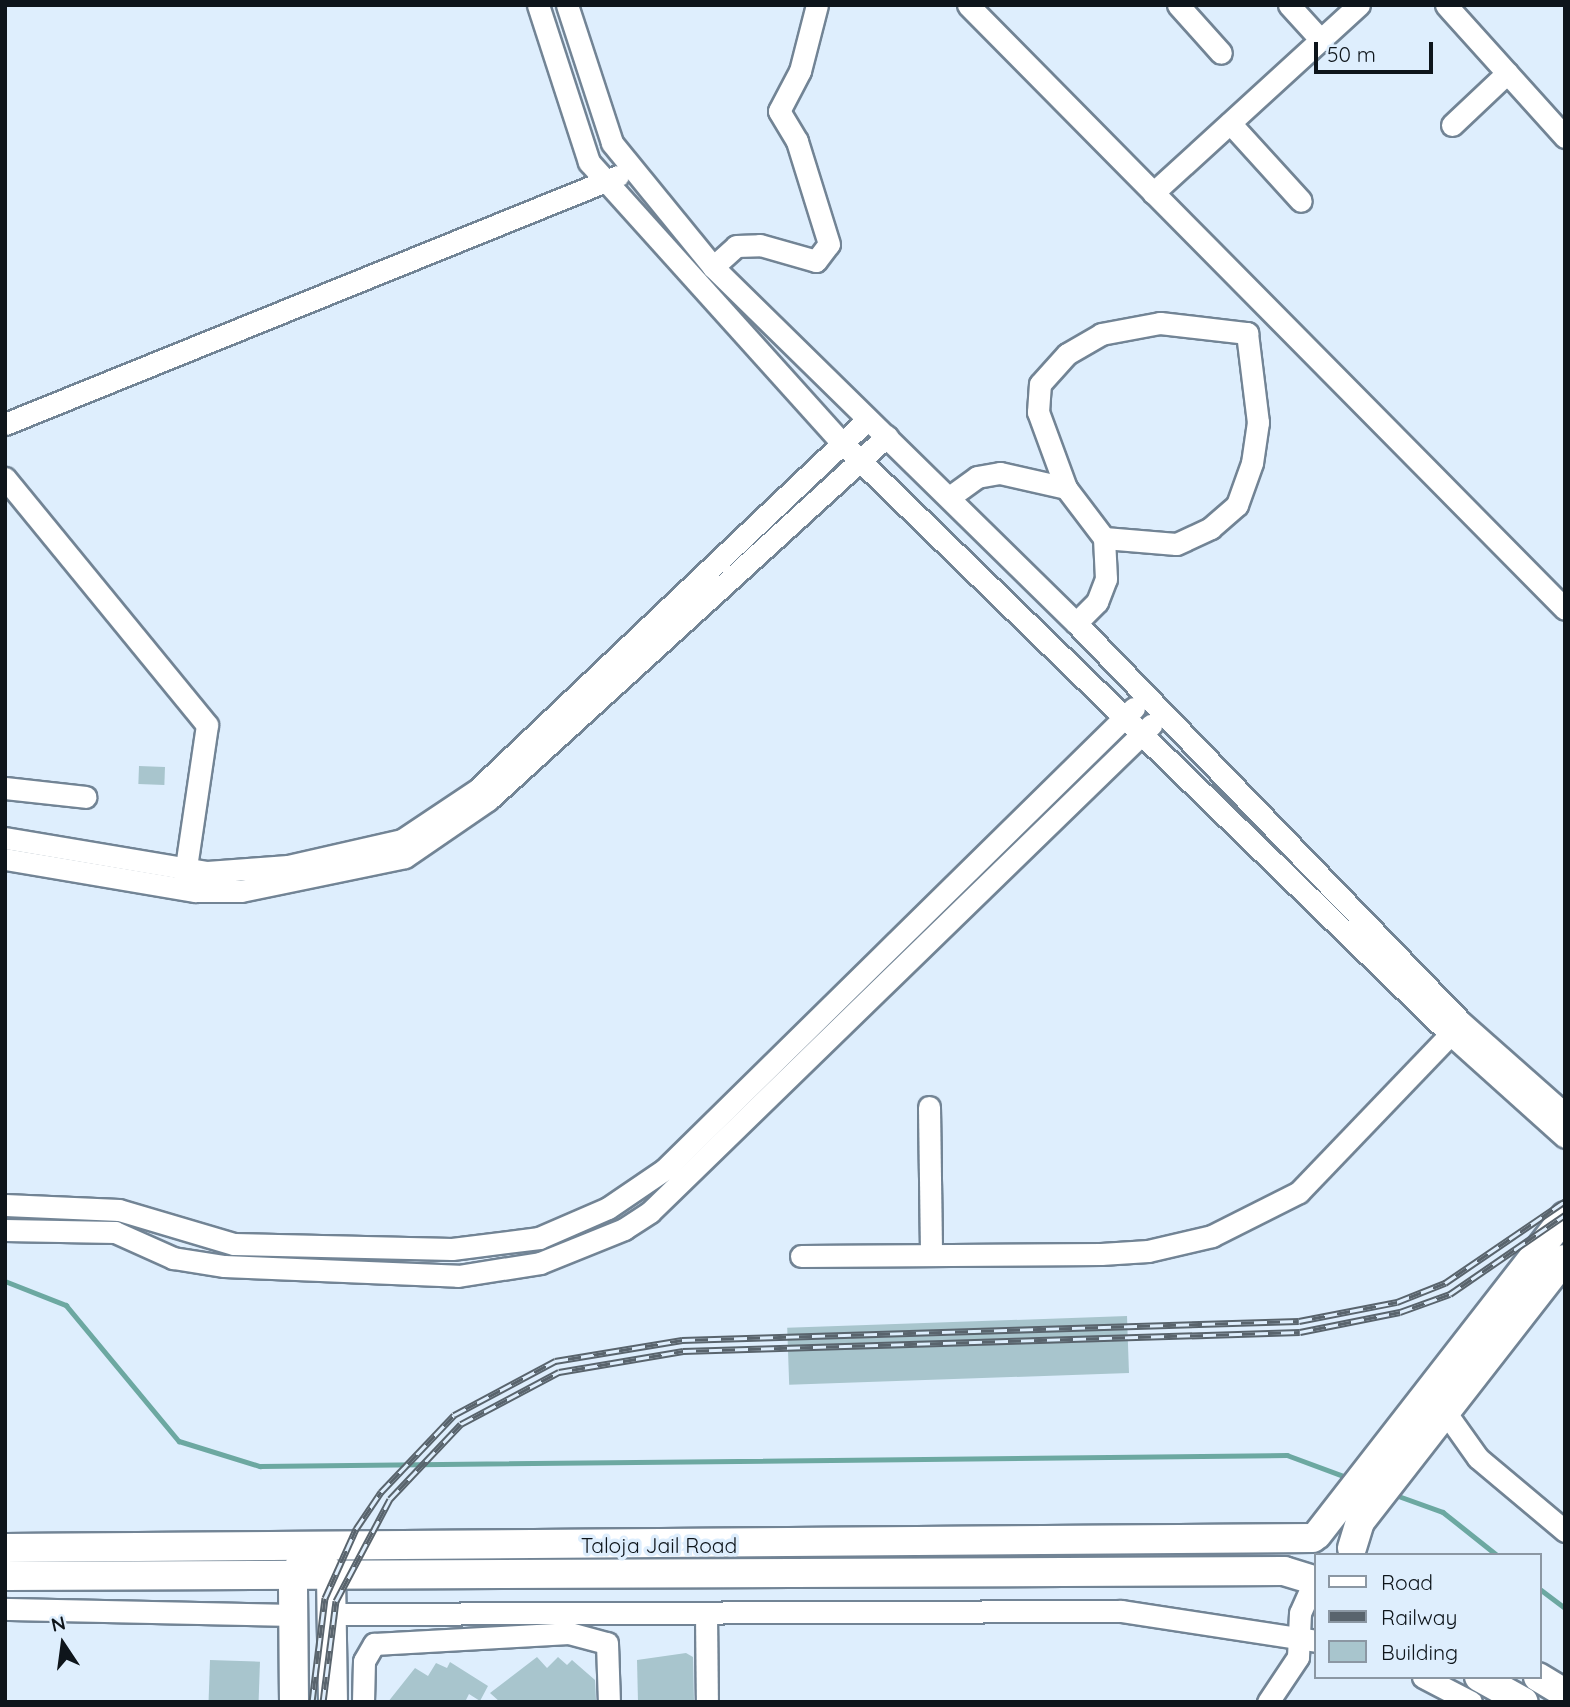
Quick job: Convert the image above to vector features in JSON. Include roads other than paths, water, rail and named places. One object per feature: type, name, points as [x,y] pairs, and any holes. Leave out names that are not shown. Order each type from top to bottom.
[{"type":"main road","points":[[1314,1581],[1302,1560],[1315,1537],[1565,1216]]},
{"type":"main road","points":[[1353,1551],[1360,1522],[1565,1259]]},
{"type":"main road","name":"Taloja Jail Road","points":[[5,1548],[1337,1535],[1353,1551]]},
{"type":"main road","points":[[295,1702],[293,1576],[312,1547],[331,1576],[333,1702]]},
{"type":"main road","name":"Taloja Jail Road","points":[[5,1576],[1284,1571],[1314,1581]]},
{"type":"main road","points":[[1483,1679],[1524,1702]]},
{"type":"main road","points":[[1541,1679],[1565,1693]]},
{"type":"street","points":[[538,5],[589,162],[843,444],[1144,735],[1455,1027],[1565,1137]]},
{"type":"street","points":[[567,5],[612,143],[629,170],[713,267],[951,496],[1076,623],[1455,1027],[1565,1114]]},
{"type":"street","points":[[713,267],[736,246],[760,245],[816,261],[829,244],[797,141],[779,111],[800,71],[817,5]]},
{"type":"street","points":[[968,5],[1565,609]]},
{"type":"street","points":[[1178,5],[1221,53]]},
{"type":"street","points":[[1289,5],[1321,40]]},
{"type":"street","points":[[1153,193],[1359,5]]},
{"type":"street","points":[[1446,5],[1565,136]]},
{"type":"street","points":[[1452,125],[1507,73]]},
{"type":"street","points":[[1230,123],[1301,201]]},
{"type":"street","points":[[5,424],[608,181],[629,170]]},
{"type":"street","points":[[1076,623],[1097,602],[1106,579],[1104,538],[1066,488],[1038,412],[1040,384],[1067,354],[1101,334],[1160,323],[1247,333],[1258,422],[1237,505],[1211,528],[1176,544],[1104,538]]},
{"type":"street","points":[[5,838],[184,879],[288,866],[402,840],[437,819],[527,744],[868,419]]},
{"type":"street","points":[[5,859],[184,879],[295,884],[405,857],[447,833],[862,463],[887,436]]},
{"type":"street","points":[[951,496],[977,477],[1000,473],[1066,488]]},
{"type":"street","points":[[5,478],[207,725],[184,879]]},
{"type":"street","points":[[5,1205],[119,1210],[234,1244],[452,1249],[539,1238],[608,1208],[664,1170],[1125,716],[1154,705]]},
{"type":"street","points":[[5,1230],[115,1232],[173,1258],[224,1266],[458,1276],[540,1264],[624,1229],[650,1212],[1144,735],[1154,705]]},
{"type":"street","points":[[5,788],[86,797]]},
{"type":"street","points":[[801,1256],[1148,1251],[1242,1224],[1298,1192],[1455,1027]]},
{"type":"street","points":[[929,1107],[931,1254]]},
{"type":"street","points":[[1446,1413],[1478,1458],[1565,1531]]},
{"type":"street","points":[[1268,1702],[1307,1639],[1303,1601],[1314,1581]]},
{"type":"street","points":[[5,1609],[295,1615]]},
{"type":"street","points":[[332,1614],[1121,1611],[1307,1639]]},
{"type":"street","points":[[706,1613],[707,1702]]},
{"type":"street","points":[[363,1702],[365,1661],[374,1644],[569,1633],[607,1643],[609,1702]]},
{"type":"street","points":[[1427,1679],[1471,1702]]},
{"type":"waterway","points":[[5,1281],[66,1305],[179,1441],[260,1466],[1287,1455],[1349,1478]]},
{"type":"waterway","points":[[1393,1494],[1443,1512],[1494,1553]]},
{"type":"waterway","points":[[1542,1591],[1565,1608]]},
{"type":"railway","points":[[312,1702],[325,1598],[356,1529],[381,1492],[454,1415],[555,1361],[682,1340],[1299,1321],[1397,1302],[1445,1283],[1565,1201]]},
{"type":"railway","points":[[323,1702],[336,1601],[390,1499],[461,1424],[559,1372],[683,1351],[1300,1332],[1400,1312],[1450,1294],[1565,1215]]}]
